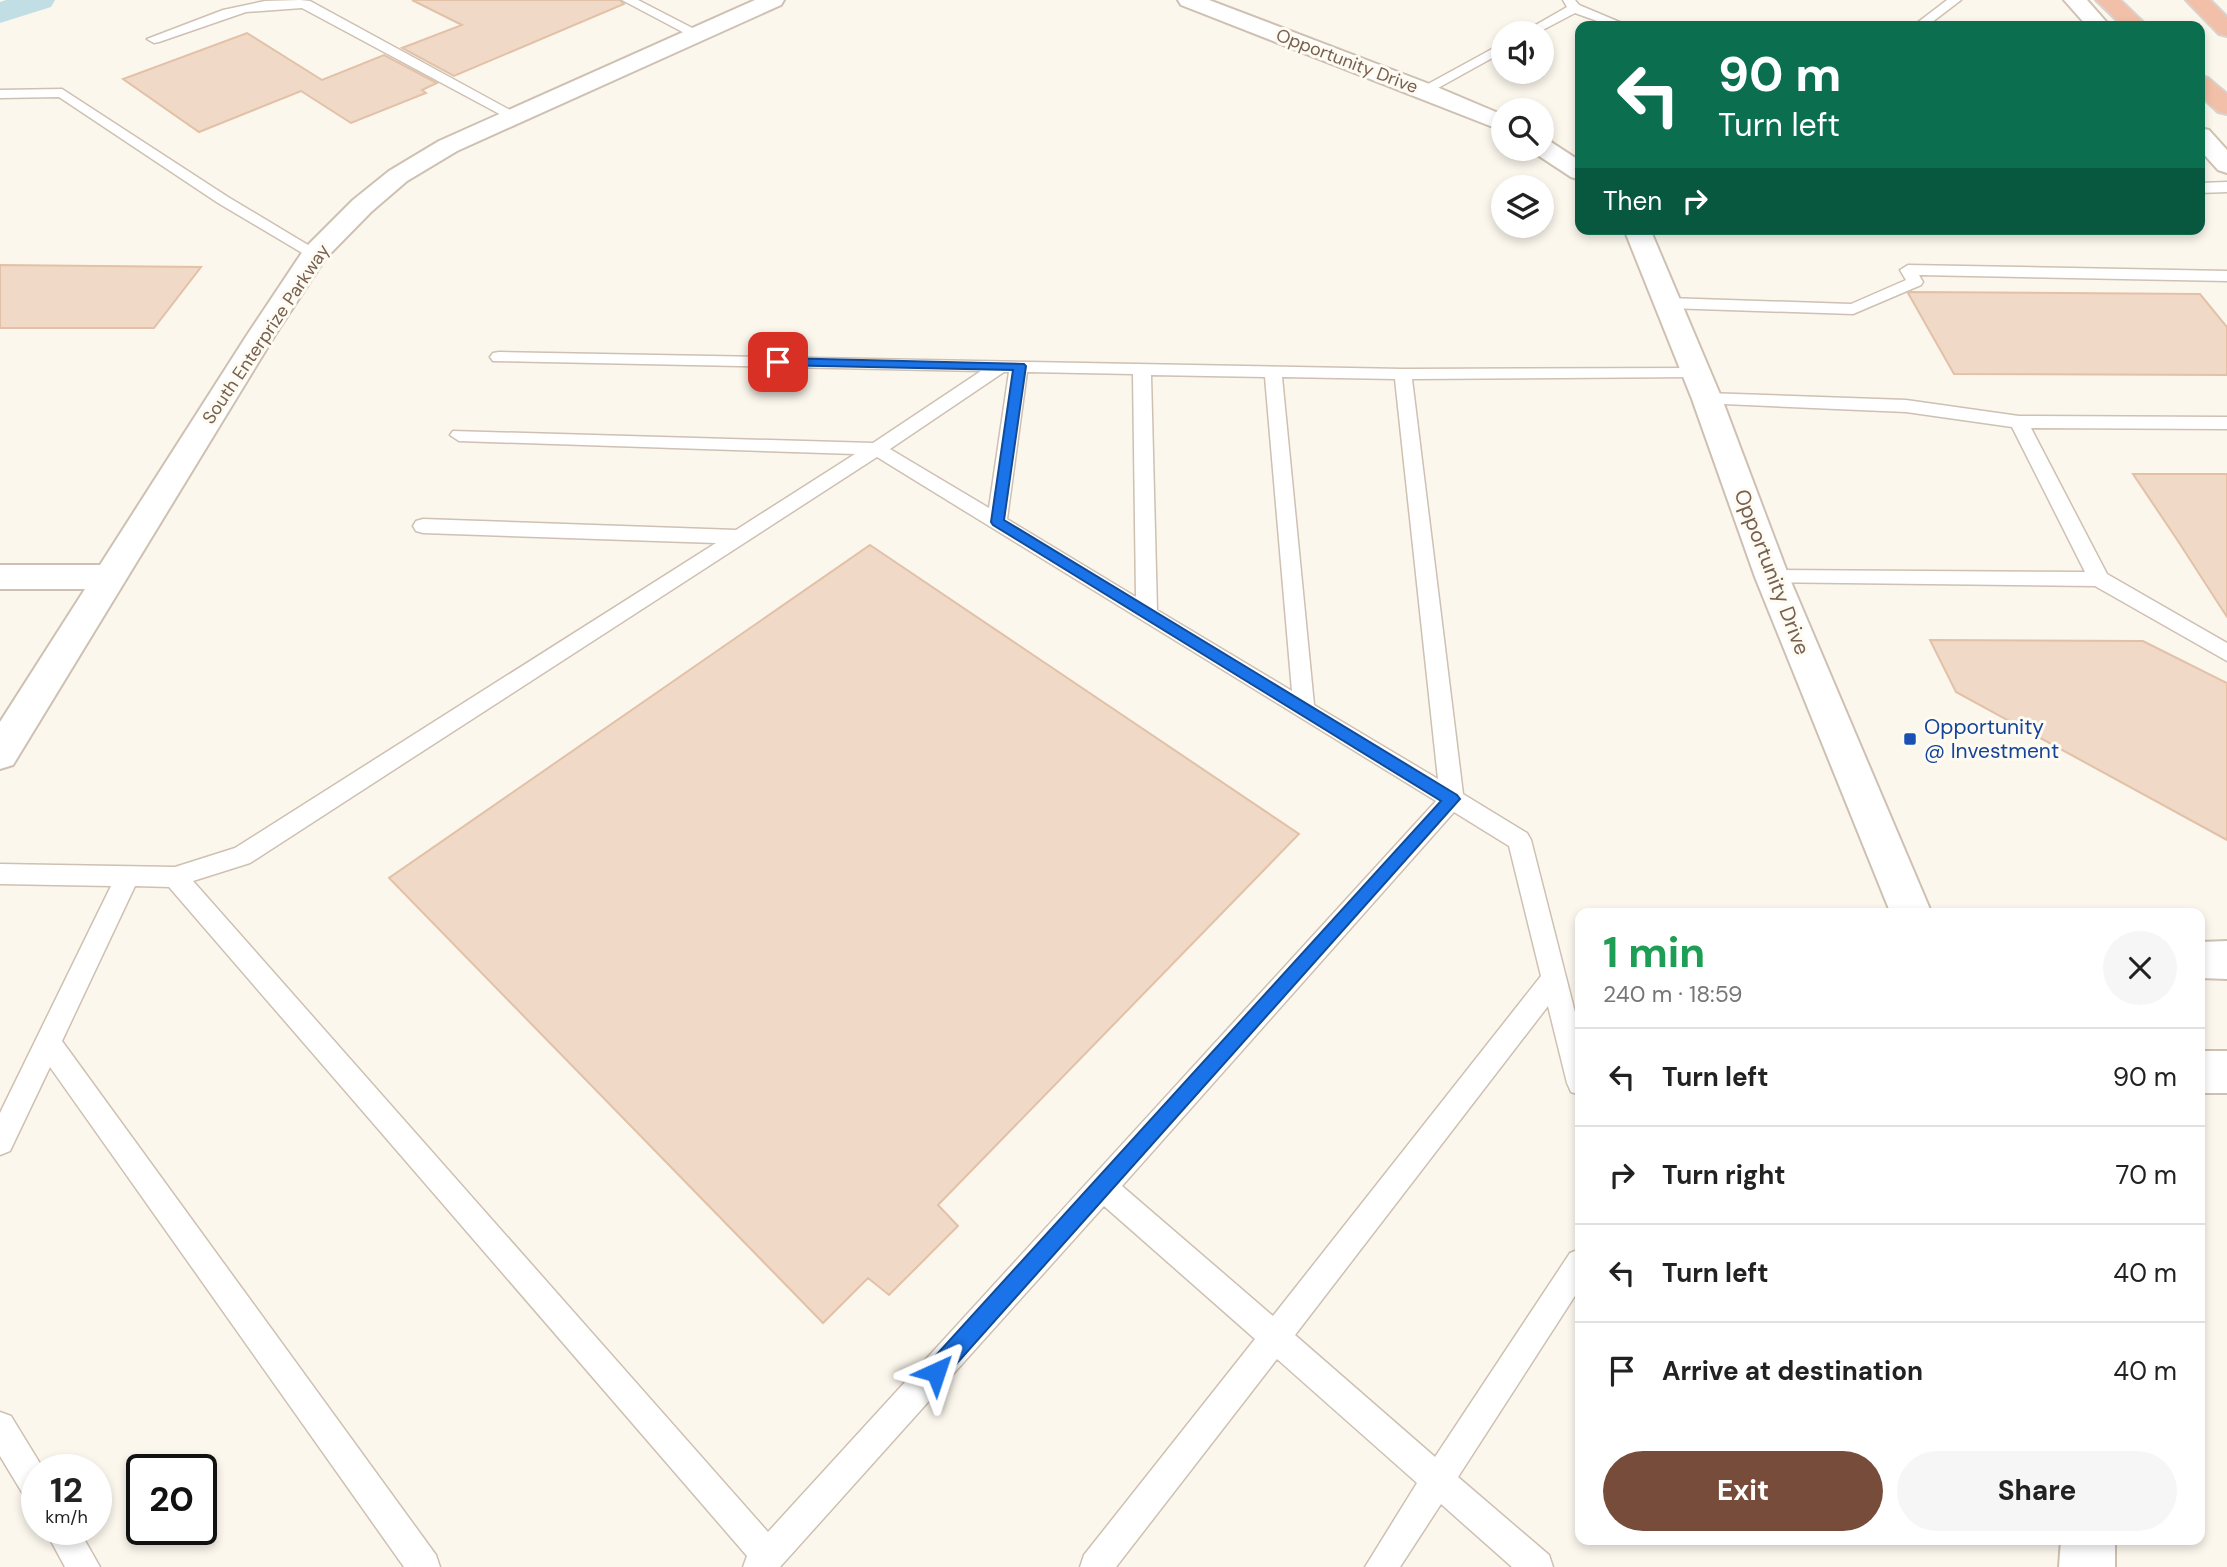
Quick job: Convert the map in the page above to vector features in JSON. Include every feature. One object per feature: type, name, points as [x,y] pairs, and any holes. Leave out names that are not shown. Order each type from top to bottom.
[{"type":"highway","points":[[2107,0],[2130,21]]},
{"type":"highway","points":[[2197,0],[2227,29]]},
{"type":"highway","points":[[2205,87],[2227,107]]},
{"type":"street","name":"South Enterprize Parkway","points":[[0,754],[261,335],[315,254],[362,205],[398,176],[448,146],[773,0]]},
{"type":"street","name":"Opportunity Drive","points":[[1189,0],[1424,90],[1491,119]]},
{"type":"street","points":[[2075,0],[2094,21]]},
{"type":"street","points":[[2205,141],[2227,165]]},
{"type":"street","points":[[1554,155],[1575,169]]},
{"type":"street","name":"Opportunity Drive","points":[[1640,235],[1701,386],[1772,577],[1910,908]]},
{"type":"street","points":[[0,577],[111,577]]},
{"type":"street","points":[[2205,960],[2227,960]]},
{"type":"street","points":[[2205,1072],[2227,1072]]},
{"type":"street","points":[[2087,1567],[2088,1545]]},
{"type":"lane","points":[[154,39],[233,8],[259,1],[282,0],[305,4],[512,115]]},
{"type":"lane","points":[[628,0],[697,34]]},
{"type":"lane","points":[[1926,21],[1955,0]]},
{"type":"lane","points":[[1546,21],[1572,4],[1611,21]]},
{"type":"lane","points":[[1424,90],[1491,54]]},
{"type":"lane","points":[[0,94],[62,93],[223,200],[315,254]]},
{"type":"lane","points":[[2205,188],[2227,187]]},
{"type":"lane","points":[[1668,303],[1853,309],[1915,282],[1908,270],[2227,276]]},
{"type":"lane","points":[[499,356],[1403,374],[1701,386],[1906,406],[2019,422],[2227,423]]},
{"type":"lane","points":[[0,874],[175,877],[242,856],[1010,366]]},
{"type":"lane","points":[[997,522],[1010,366]]},
{"type":"lane","points":[[1142,369],[1147,613]]},
{"type":"lane","points":[[1273,371],[1304,709]]},
{"type":"lane","points":[[175,877],[763,1561],[1452,799],[1403,374]]},
{"type":"lane","points":[[2019,422],[2099,579]]},
{"type":"lane","points":[[459,435],[877,449],[1520,840],[1575,1063]]},
{"type":"lane","points":[[423,526],[740,537]]},
{"type":"lane","points":[[1772,577],[2099,579],[2227,653]]},
{"type":"lane","points":[[0,1142],[128,876]]},
{"type":"lane","points":[[1096,1567],[1276,1339],[1554,978]]},
{"type":"lane","points":[[48,1043],[424,1567]]},
{"type":"lane","points":[[1103,1188],[1537,1567]]},
{"type":"lane","points":[[1381,1567],[1575,1271]]},
{"type":"lane","points":[[0,1427],[21,1462]]},
{"type":"lane","points":[[70,1545],[84,1567]]},
{"type":"building","points":[[412,0],[620,0],[624,4],[454,76],[402,48],[462,25]]},
{"type":"building","points":[[247,33],[322,80],[384,55],[437,83],[422,90],[426,93],[351,123],[301,91],[199,132],[123,79]]},
{"type":"building","points":[[0,265],[201,267],[154,328],[0,328]]},
{"type":"building","points":[[1908,293],[2200,294],[2227,327],[2227,375],[1954,374]]},
{"type":"building","points":[[2133,474],[2227,474],[2227,617],[2178,541]]},
{"type":"building","points":[[870,545],[1299,834],[938,1205],[958,1226],[889,1295],[868,1278],[823,1323],[389,878]]},
{"type":"building","points":[[1930,640],[2143,641],[2227,683],[2227,840],[1956,692]]},
{"type":"waterway","points":[[0,13],[39,0]]},
{"type":"place","name":"Opportunity @ Investment","points":[[1910,739]]},
{"type":"route","points":[[778,362],[1019,366],[997,522],[1452,799],[936,1372]]}]
